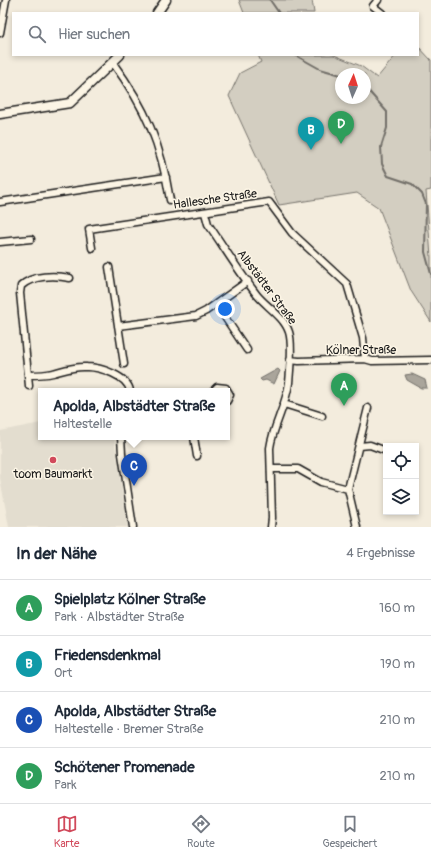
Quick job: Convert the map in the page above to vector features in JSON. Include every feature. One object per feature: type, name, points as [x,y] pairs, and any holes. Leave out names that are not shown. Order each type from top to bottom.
[{"type":"street","points":[[0,33],[6,0]]},
{"type":"street","points":[[157,12],[166,0]]},
{"type":"street","points":[[378,0],[373,6],[381,12]]},
{"type":"street","points":[[0,114],[70,103],[119,56]]},
{"type":"street","points":[[113,63],[129,85],[146,117],[161,155],[170,200]]},
{"type":"street","points":[[0,202],[166,177]]},
{"type":"street","name":"Hallesche Straße","points":[[92,248],[89,229],[206,213],[269,202],[292,233],[347,284],[363,338],[365,359]]},
{"type":"street","name":"Albstädter Straße","points":[[206,213],[208,224],[257,294],[285,325],[289,332],[290,360],[288,383],[284,404],[272,437],[271,527]]},
{"type":"street","points":[[0,242],[31,239]]},
{"type":"street","points":[[109,267],[124,364]]},
{"type":"street","points":[[29,386],[20,293],[21,286],[30,279],[58,276],[70,278]]},
{"type":"street","points":[[118,326],[196,316],[206,312],[248,281]]},
{"type":"street","points":[[216,304],[247,350]]},
{"type":"street","name":"Kölner Straße","points":[[290,360],[431,360]]},
{"type":"street","points":[[28,375],[54,373],[63,368],[88,366],[119,376],[126,381],[129,388]]},
{"type":"street","points":[[284,404],[322,416]]},
{"type":"street","points":[[357,527],[348,489],[360,446],[368,408]]},
{"type":"street","points":[[121,440],[122,454],[134,527]]},
{"type":"street","points":[[194,440],[197,456]]},
{"type":"street","points":[[360,446],[370,445],[383,449]]},
{"type":"street","points":[[271,469],[298,469],[321,482],[348,489]]},
{"type":"shaded area","points":[[239,0],[312,0],[314,12],[244,12]]},
{"type":"shaded area","points":[[419,47],[431,60],[431,190],[426,191],[431,257],[431,322],[411,291],[379,208],[357,193],[279,205],[229,96],[240,73],[261,62],[258,56],[336,56],[361,66],[364,68],[335,68],[335,104],[371,104],[371,74],[377,78],[395,56],[419,56]]},
{"type":"shaded area","points":[[278,369],[280,371],[274,384],[266,380],[262,381],[260,379]]},
{"type":"shaded area","points":[[412,374],[425,380],[427,388],[421,388],[407,380],[405,375]]},
{"type":"shaded area","points":[[38,424],[38,440],[114,440],[128,527],[9,527],[0,478],[0,431]]},
{"type":"waterway","points":[[270,0],[278,12]]},
{"type":"waterway","points":[[297,56],[320,69],[335,73]]},
{"type":"waterway","points":[[371,94],[387,112],[387,128],[381,147],[382,164],[388,176],[412,184],[422,194],[426,204],[425,252],[431,274]]},
{"type":"place","name":"Schötener Promenade","points":[[341,144]]},
{"type":"place","name":"Friedensdenkmal","points":[[311,150]]},
{"type":"place","name":"Spielplatz Kölner Straße","points":[[344,406]]},
{"type":"place","name":"toom Baumarkt","points":[[53,460]]},
{"type":"place","name":"Apolda, Albstädter Straße","points":[[134,486]]}]
